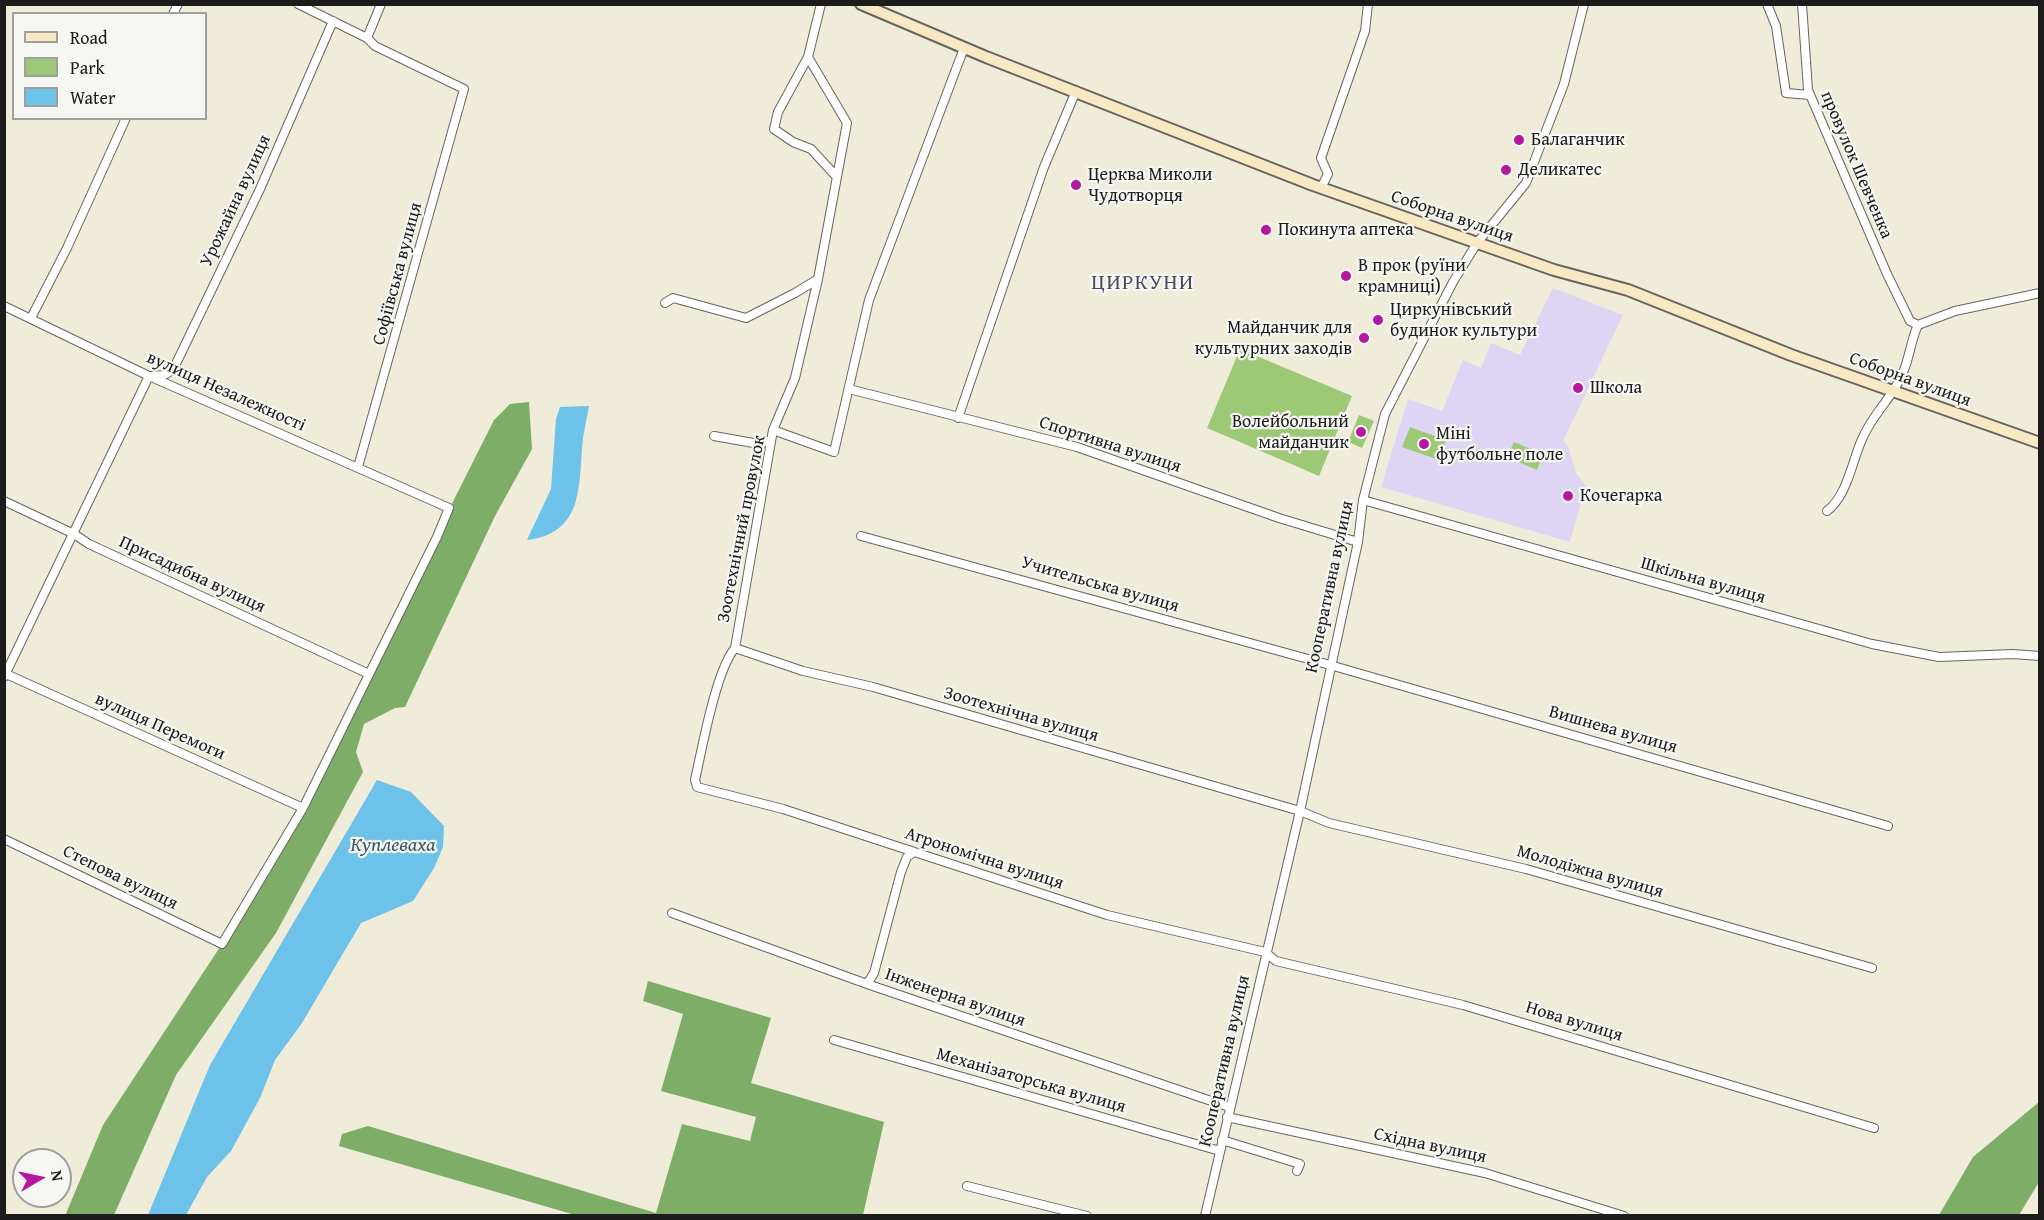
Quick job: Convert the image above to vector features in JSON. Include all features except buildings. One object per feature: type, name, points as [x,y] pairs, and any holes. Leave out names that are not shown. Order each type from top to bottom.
[{"type":"street","points":[[298,4],[367,38],[381,4]]},
{"type":"street","points":[[821,4],[808,57],[778,112],[774,129],[793,142],[811,149],[835,175]]},
{"type":"street","name":"Соборна вулиця","points":[[861,4],[964,48],[1321,188],[1554,270],[1628,290],[1791,355],[2040,443]]},
{"type":"street","points":[[1321,188],[1328,174],[1321,158],[1365,31],[1368,4]]},
{"type":"street","name":"Кооперативна вулиця","points":[[1205,1215],[1300,811],[1358,542],[1363,501],[1385,414],[1453,282],[1478,243],[1526,183],[1564,84],[1584,4]]},
{"type":"street","points":[[1767,4],[1776,26],[1786,93],[1810,95]]},
{"type":"street","name":"провулок Шевченка","points":[[1802,4],[1810,95],[1887,274],[1910,321],[1918,325]]},
{"type":"street","name":"Урожайна вулиця","points":[[150,376],[164,375],[173,370],[260,189],[333,21]]},
{"type":"street","name":"Софіївська вулиця","points":[[358,467],[464,89],[375,46],[367,38]]},
{"type":"street","name":"Зоотехнічний провулок","points":[[697,787],[695,780],[718,690],[728,656],[735,648],[773,430],[834,452],[869,300],[964,48]]},
{"type":"street","points":[[773,430],[795,378],[818,279],[835,175],[847,123],[808,57]]},
{"type":"street","points":[[958,418],[1044,167],[1076,91]]},
{"type":"street","points":[[31,318],[67,248],[125,120]]},
{"type":"street","points":[[664,303],[673,298],[746,318],[818,279]]},
{"type":"street","points":[[1827,511],[1837,503],[1863,436],[1881,405],[1894,391],[1904,370],[1918,325],[1955,311],[2040,293]]},
{"type":"street","name":"вулиця Незалежності","points":[[4,306],[150,376],[449,508],[369,674]]},
{"type":"street","points":[[5,675],[150,376]]},
{"type":"street","name":"Спортивна вулиця","points":[[849,389],[1077,447],[1280,518],[1358,542]]},
{"type":"street","points":[[714,436],[759,444],[771,440]]},
{"type":"street","name":"Присадибна вулиця","points":[[4,501],[74,534],[89,544],[369,674]]},
{"type":"street","name":"Шкільна вулиця","points":[[1363,501],[1872,644],[1939,657],[2013,654],[2040,656]]},
{"type":"street","name":"Учительська вулиця","points":[[861,536],[1330,665]]},
{"type":"street","name":"Зоотехнічна вулиця","points":[[735,648],[803,671],[873,687],[1300,811]]},
{"type":"street","name":"Вишнева вулиця","points":[[1330,665],[1888,826]]},
{"type":"street","points":[[303,808],[369,674]]},
{"type":"street","name":"вулиця Перемоги","points":[[5,675],[303,808]]},
{"type":"street","name":"Агрономічна вулиця","points":[[697,787],[783,809],[1107,915],[1265,952]]},
{"type":"street","name":"Степова вулиця","points":[[4,839],[222,944],[303,808]]},
{"type":"street","name":"Молодіжна вулиця","points":[[1300,811],[1329,823],[1526,869],[1872,968]]},
{"type":"street","points":[[867,984],[874,973],[901,872],[907,857],[914,852]]},
{"type":"street","name":"Інженерна вулиця","points":[[672,913],[867,984],[1229,1107]]},
{"type":"street","name":"Нова вулиця","points":[[1265,952],[1276,961],[1463,1005],[1874,1128]]},
{"type":"street","name":"Механізаторська вулиця","points":[[834,1041],[1220,1151]]},
{"type":"street","name":"Східна вулиця","points":[[1227,1117],[1485,1173],[1624,1215]]},
{"type":"street","points":[[1222,1140],[1300,1164],[1297,1172]]},
{"type":"street","points":[[967,1186],[1087,1215]]},
{"type":"shaded area","points":[[1553,288],[1623,315],[1563,441],[1568,446],[1576,473],[1586,486],[1570,542],[1381,487],[1408,399],[1442,411],[1463,360],[1481,368],[1491,343],[1520,355]]},
{"type":"green space","points":[[1240,349],[1352,396],[1319,476],[1207,428]]},
{"type":"green space","points":[[529,402],[532,449],[495,516],[405,707],[395,708],[364,724],[356,752],[363,772],[276,933],[176,1075],[114,1215],[65,1216],[68,1208],[72,1208],[72,1199],[103,1125],[222,944],[272,862],[494,420],[510,404]]},
{"type":"green space","name":"Волейбольний майданчик","points":[[1359,415],[1374,421],[1362,448],[1348,442]]},
{"type":"green space","name":"Міні футбольне поле","points":[[1410,427],[1446,440],[1439,460],[1402,447]]},
{"type":"green space","points":[[1514,442],[1543,454],[1537,470],[1507,457]]},
{"type":"green space","points":[[648,981],[771,1018],[751,1083],[884,1122],[863,1215],[575,1215],[339,1146],[342,1134],[368,1126],[656,1213],[682,1124],[750,1141],[756,1117],[661,1091],[683,1014],[643,1001]]},
{"type":"green space","points":[[2039,1102],[2039,1182],[2019,1215],[1939,1215],[1973,1157]]},
{"type":"water","points":[[589,406],[583,438],[579,488],[569,516],[560,527],[546,535],[527,540],[551,489],[556,419],[560,407]]},
{"type":"water","name":"Куплеваха","points":[[377,780],[411,792],[444,826],[443,847],[434,868],[413,901],[361,923],[302,1023],[275,1060],[260,1098],[231,1151],[207,1177],[186,1215],[148,1215],[210,1065]]},
{"type":"place","name":"Балаганчик","points":[[1519,140]]},
{"type":"place","name":"Деликатес","points":[[1506,170]]},
{"type":"place","name":"Церква Миколи Чудотворця","points":[[1076,185]]},
{"type":"place","name":"Покинута аптека","points":[[1266,230]]},
{"type":"place","name":"В прок (руїни крамниці)","points":[[1346,276]]},
{"type":"place","name":"Циркунівський будинок культури","points":[[1378,320]]},
{"type":"place","name":"Майданчик для культурних заходів","points":[[1364,338]]},
{"type":"place","name":"Школа","points":[[1578,388]]},
{"type":"place","name":"Волейбольний майданчик","points":[[1361,432]]},
{"type":"place","name":"Міні футбольне поле","points":[[1424,444]]},
{"type":"place","name":"Кочегарка","points":[[1568,496]]},
{"type":"district","name":"ЦИРКУНИ","points":[[1143,284]]}]
